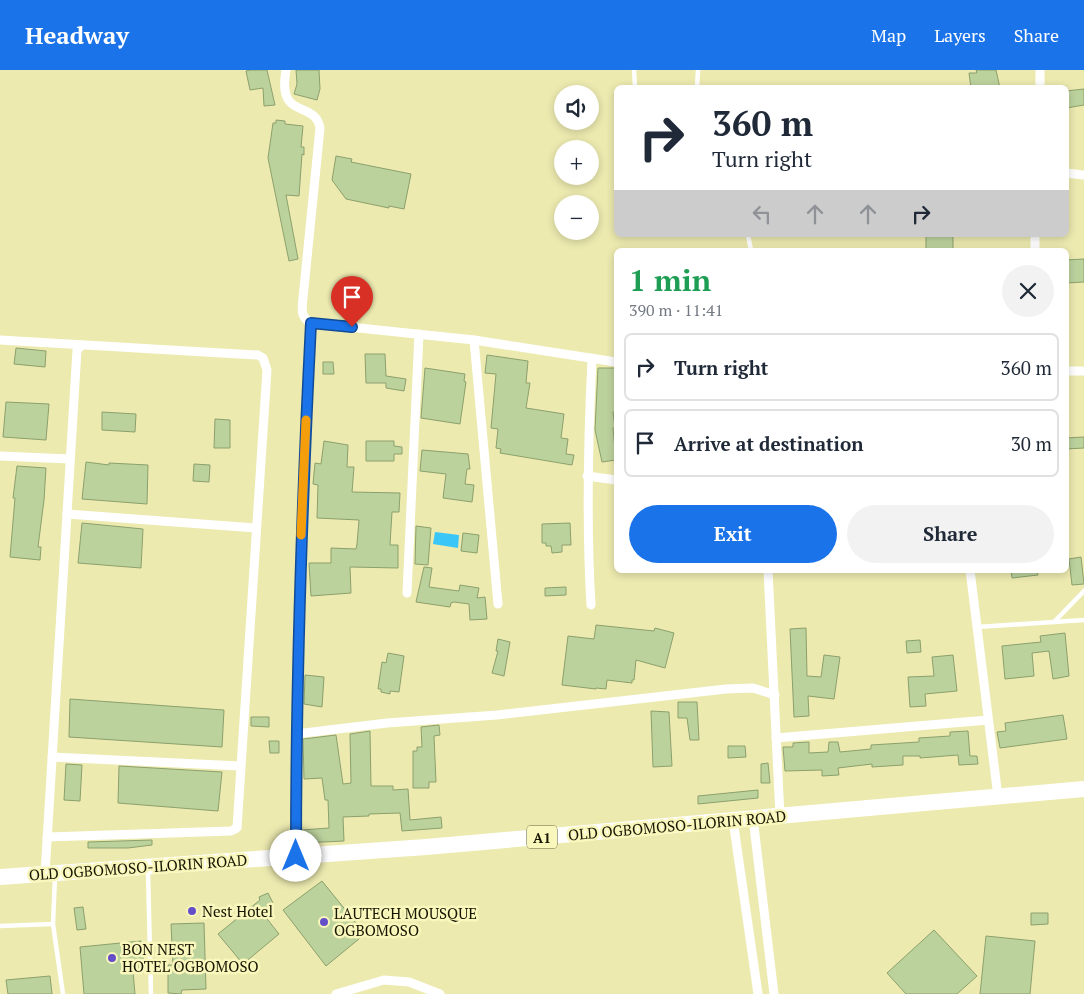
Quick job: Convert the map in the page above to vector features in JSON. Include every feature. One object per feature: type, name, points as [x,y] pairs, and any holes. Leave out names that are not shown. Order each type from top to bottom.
[{"type":"highway","name":"OLD OGBOMOSO-ILORIN ROAD","points":[[0,877],[296,856],[1084,789]]},
{"type":"street","points":[[286,70],[284,89],[287,100],[293,106],[312,114],[319,120],[320,128],[302,314],[304,319],[311,323],[474,340],[614,362]]},
{"type":"street","points":[[1040,70],[1040,85]]},
{"type":"street","points":[[1069,174],[1084,175]]},
{"type":"street","points":[[296,856],[296,734],[301,532],[311,323]]},
{"type":"street","points":[[407,593],[419,334]]},
{"type":"street","points":[[0,340],[258,355],[263,358],[267,370],[237,828],[231,832],[47,836]]},
{"type":"street","points":[[474,340],[498,604]]},
{"type":"street","points":[[50,874],[47,836],[77,350],[82,345]]},
{"type":"street","points":[[591,605],[587,547],[587,476],[592,358]]},
{"type":"street","points":[[1069,371],[1084,371]]},
{"type":"street","points":[[0,456],[70,459]]},
{"type":"street","points":[[587,476],[614,480]]},
{"type":"street","points":[[67,514],[256,528]]},
{"type":"street","points":[[768,573],[780,816]]},
{"type":"street","points":[[970,573],[998,797]]},
{"type":"street","points":[[296,734],[387,723],[497,715],[726,689],[753,688],[775,694]]},
{"type":"street","points":[[776,738],[988,720]]},
{"type":"street","points":[[52,757],[240,766]]},
{"type":"street","points":[[753,818],[774,994]]},
{"type":"street","points":[[733,820],[758,994]]},
{"type":"street","points":[[336,994],[384,980],[409,982],[440,994]]},
{"type":"lane","points":[[634,70],[635,85]]},
{"type":"lane","points":[[697,85],[698,70]]},
{"type":"lane","points":[[1054,622],[1084,590]]},
{"type":"lane","points":[[977,627],[1084,620]]},
{"type":"lane","points":[[148,867],[151,994]]},
{"type":"lane","points":[[50,874],[53,924],[62,994]]},
{"type":"lane","points":[[0,926],[53,924]]},
{"type":"water","points":[[435,532],[459,535],[458,548],[433,544]]},
{"type":"building","points":[[267,70],[275,105],[264,106],[263,88],[250,90],[246,71]]},
{"type":"building","points":[[296,70],[319,70],[320,89],[317,100],[294,94],[297,84]]},
{"type":"building","points":[[976,70],[996,70],[999,85],[971,85],[969,73],[977,73]]},
{"type":"building","points":[[1084,89],[1084,105],[1069,108],[1069,91]]},
{"type":"building","points":[[276,120],[285,121],[285,124],[303,126],[301,147],[304,147],[304,155],[302,154],[299,196],[286,195],[298,259],[289,261],[268,158],[273,123],[276,123]]},
{"type":"building","points":[[336,156],[352,159],[351,162],[411,174],[404,209],[389,206],[389,208],[346,199],[332,180]]},
{"type":"building","points":[[926,237],[953,237],[953,248],[926,248]]},
{"type":"building","points":[[1084,259],[1084,282],[1069,283],[1069,260]]},
{"type":"building","points":[[16,348],[46,351],[45,367],[14,364]]},
{"type":"building","points":[[365,354],[385,354],[386,376],[406,379],[404,391],[386,388],[386,383],[366,383]]},
{"type":"building","points":[[487,355],[528,361],[526,383],[530,383],[526,408],[564,414],[561,438],[568,439],[566,454],[574,455],[572,465],[500,453],[501,449],[496,448],[498,429],[491,428],[496,374],[485,373]]},
{"type":"building","points":[[323,362],[333,362],[334,374],[323,374]]},
{"type":"building","points":[[425,368],[465,374],[464,381],[466,382],[460,424],[421,418]]},
{"type":"building","points":[[598,368],[614,368],[614,460],[602,462],[595,430]]},
{"type":"building","points":[[6,402],[49,404],[46,440],[3,437]]},
{"type":"building","points":[[102,412],[136,414],[135,432],[102,430]]},
{"type":"building","points":[[215,419],[230,420],[230,448],[214,448]]},
{"type":"building","points":[[1084,437],[1084,448],[1069,449],[1069,438]]},
{"type":"building","points":[[324,441],[348,445],[347,467],[354,467],[352,492],[400,493],[399,512],[392,512],[390,545],[398,545],[398,568],[350,567],[351,593],[311,596],[309,563],[331,563],[331,548],[356,549],[357,544],[359,520],[317,518],[318,485],[313,484],[315,463],[321,464]]},
{"type":"building","points":[[366,441],[394,441],[394,446],[402,447],[402,454],[394,454],[394,461],[366,461]]},
{"type":"building","points":[[422,450],[468,454],[470,469],[467,469],[465,484],[474,485],[472,502],[443,498],[446,474],[420,471]]},
{"type":"building","points":[[86,462],[109,465],[109,463],[148,465],[147,504],[82,499]]},
{"type":"building","points":[[194,464],[210,465],[209,482],[193,481]]},
{"type":"building","points":[[17,466],[46,468],[38,547],[41,547],[40,560],[10,557],[15,498],[13,498]]},
{"type":"building","points":[[82,523],[143,529],[141,568],[78,563]]},
{"type":"building","points":[[570,523],[571,545],[562,545],[562,552],[552,553],[551,546],[546,546],[546,543],[542,543],[542,524]]},
{"type":"building","points":[[416,526],[431,528],[428,565],[415,564]]},
{"type":"building","points":[[463,533],[479,535],[477,553],[461,551]]},
{"type":"building","points":[[1081,557],[1084,584],[1072,585],[1069,559]]},
{"type":"building","points":[[424,567],[432,568],[429,587],[459,591],[460,585],[479,588],[477,598],[485,597],[487,619],[470,620],[469,604],[454,602],[451,603],[450,607],[416,602]]},
{"type":"building","points":[[1011,573],[1038,573],[1038,575],[1012,578]]},
{"type":"building","points":[[566,587],[566,595],[545,596],[545,588]]},
{"type":"building","points":[[596,625],[654,631],[655,628],[674,633],[665,668],[636,660],[632,683],[607,680],[606,689],[562,685],[568,636],[594,639]]},
{"type":"building","points":[[806,628],[807,676],[821,677],[824,655],[840,657],[834,699],[808,696],[809,716],[794,717],[790,629]]},
{"type":"building","points":[[1065,633],[1069,676],[1053,679],[1049,651],[1032,653],[1034,676],[1005,679],[1002,646],[1041,642],[1040,636]]},
{"type":"building","points":[[498,639],[510,642],[504,676],[492,673],[498,651],[496,651]]},
{"type":"building","points":[[920,640],[921,652],[907,653],[906,641]]},
{"type":"building","points":[[388,653],[404,656],[399,692],[390,691],[390,694],[381,692],[381,689],[378,689],[382,662],[386,663]]},
{"type":"building","points":[[953,655],[957,691],[925,694],[926,706],[910,707],[908,677],[934,676],[932,657]]},
{"type":"building","points":[[305,675],[324,677],[322,707],[304,704]]},
{"type":"building","points":[[70,699],[224,710],[222,747],[69,737]]},
{"type":"building","points":[[678,702],[697,702],[699,740],[690,740],[687,718],[678,718]]},
{"type":"building","points":[[651,711],[669,712],[672,766],[653,767]]},
{"type":"building","points":[[1063,715],[1067,739],[1000,748],[997,732],[1006,731],[1005,723]]},
{"type":"building","points":[[251,717],[269,717],[269,727],[251,726]]},
{"type":"building","points":[[439,725],[440,735],[434,736],[436,782],[429,782],[429,788],[413,788],[413,751],[417,751],[417,747],[422,747],[421,727]]},
{"type":"building","points":[[370,731],[371,786],[393,786],[393,790],[408,789],[410,820],[441,817],[442,828],[402,831],[400,813],[369,814],[369,816],[343,817],[344,841],[302,843],[302,830],[329,828],[328,800],[325,800],[322,778],[304,779],[303,739],[336,735],[343,784],[351,783],[350,734]]},
{"type":"building","points":[[968,731],[970,756],[977,756],[978,764],[959,765],[958,755],[920,758],[920,756],[903,756],[903,765],[872,767],[872,764],[838,768],[839,775],[822,776],[822,770],[785,771],[783,747],[793,747],[793,743],[809,742],[809,753],[828,752],[829,742],[838,742],[840,752],[871,749],[871,745],[919,742],[919,738],[950,736],[950,732]]},
{"type":"building","points":[[269,741],[279,741],[279,753],[270,753]]},
{"type":"building","points":[[728,746],[745,746],[746,757],[728,758]]},
{"type":"building","points":[[768,763],[770,783],[761,783],[761,764]]},
{"type":"building","points":[[66,764],[82,765],[80,801],[64,800]]},
{"type":"building","points":[[119,766],[222,772],[218,811],[118,803]]},
{"type":"building","points":[[758,790],[758,798],[698,804],[698,796]]},
{"type":"building","points":[[152,840],[152,845],[128,848],[88,848],[88,842]]},
{"type":"building","name":"LAUTECH MOUSQUE OGBOMOSO","points":[[322,881],[365,934],[326,966],[283,910]]},
{"type":"building","points":[[268,893],[273,903],[260,910],[279,934],[243,964],[218,934],[260,900],[259,897]]},
{"type":"building","points":[[83,907],[86,929],[77,930],[74,908]]},
{"type":"building","points":[[1031,913],[1048,913],[1048,924],[1031,925]]},
{"type":"building","points":[[204,923],[206,989],[182,990],[181,994],[168,993],[168,965],[173,965],[171,924]]},
{"type":"building","points":[[934,930],[977,976],[957,994],[906,994],[887,973]]},
{"type":"building","points":[[986,936],[1035,941],[1030,994],[980,994]]},
{"type":"building","name":"BON NEST HOTEL OGBOMOSO","points":[[141,941],[145,970],[133,971],[135,994],[84,994],[80,947]]},
{"type":"building","points":[[50,976],[52,994],[8,994],[6,980]]},
{"type":"slow traffic","points":[[301,535],[306,420]]},
{"type":"place","name":"Nest Hotel","points":[[192,911]]},
{"type":"place","name":"LAUTECH MOUSQUE OGBOMOSO","points":[[324,922]]},
{"type":"place","name":"BON NEST HOTEL OGBOMOSO","points":[[112,958]]},
{"type":"route","points":[[296,856],[296,734],[301,532],[311,323],[352,327]]}]
